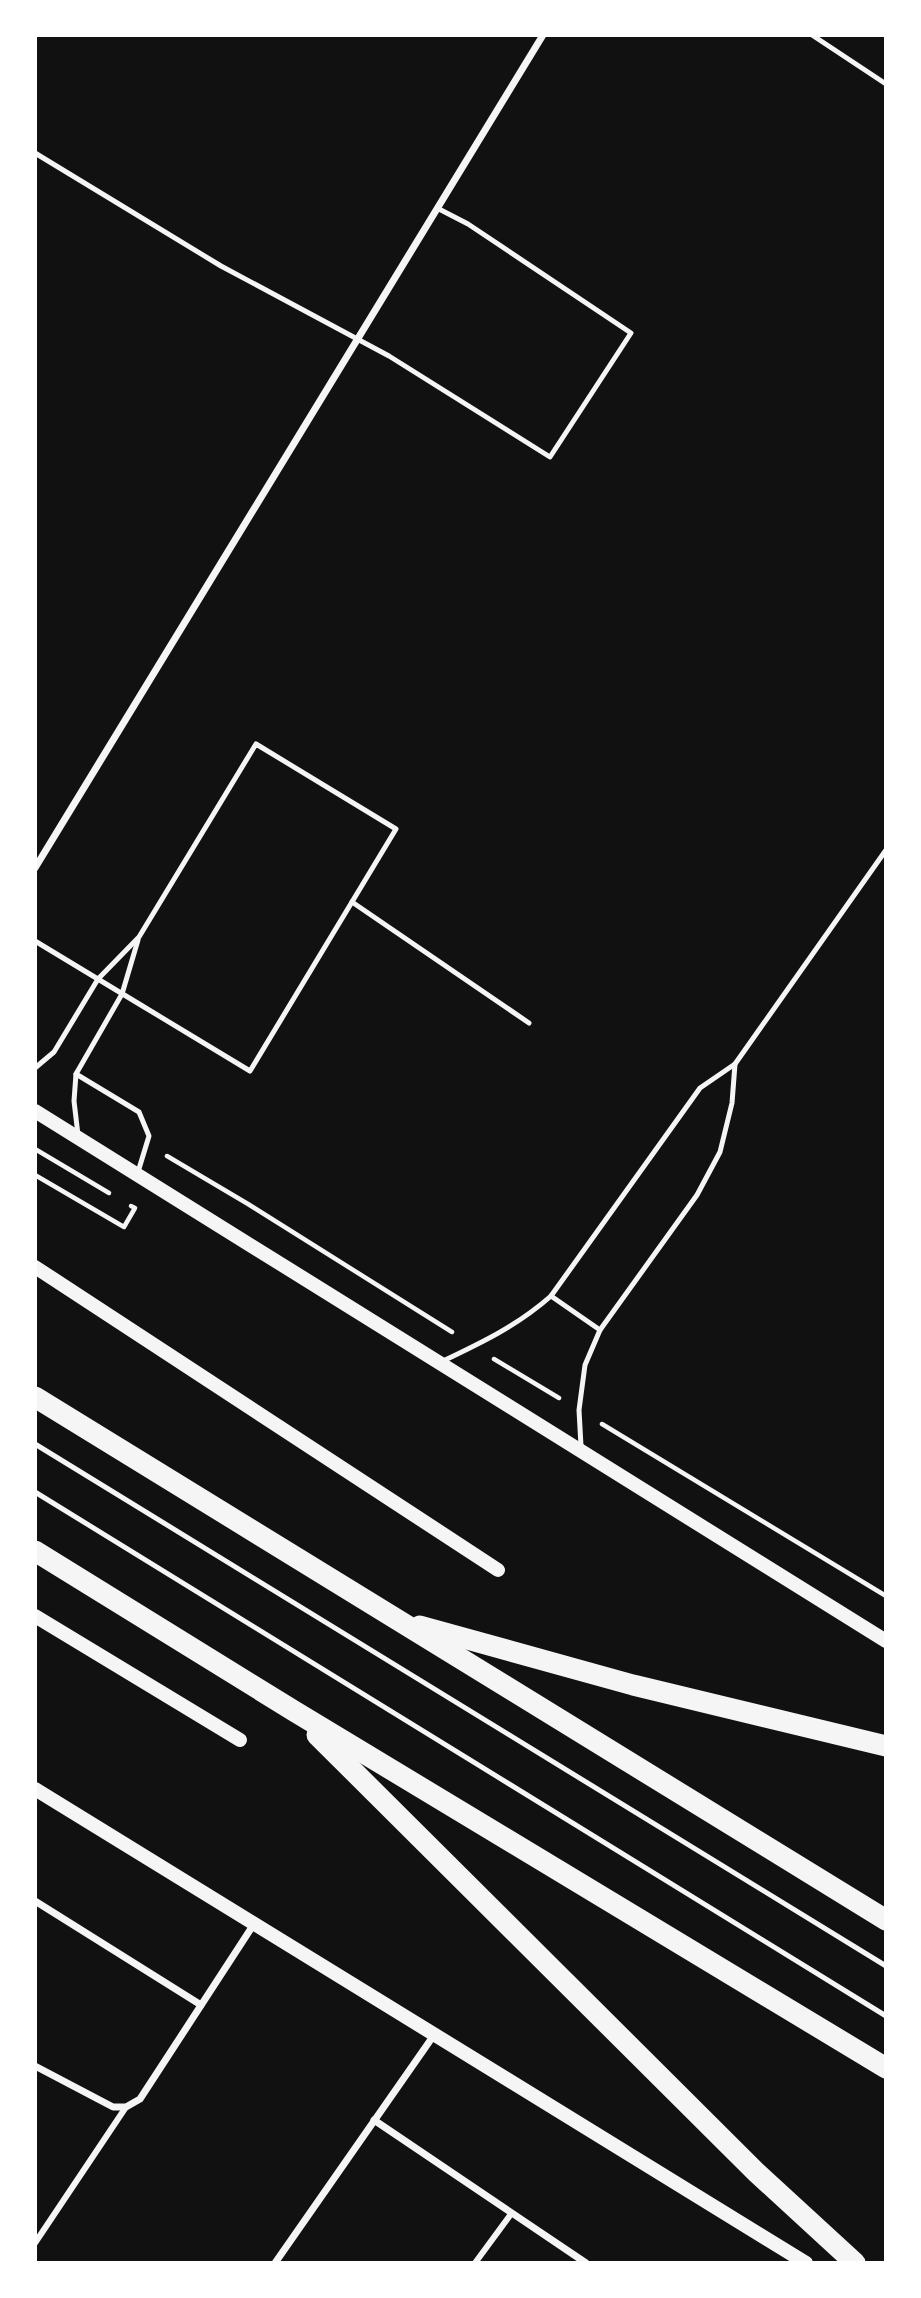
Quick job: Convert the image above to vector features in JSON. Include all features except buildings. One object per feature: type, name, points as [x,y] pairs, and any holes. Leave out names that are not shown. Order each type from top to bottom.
[{"type":"highway","points":[[35,1396],[886,1920]]},
{"type":"highway","points":[[35,1551],[294,1711],[886,2068]]},
{"type":"highway","points":[[396,1619],[607,1678],[886,1746]]},
{"type":"highway","points":[[294,1711],[757,2174],[855,2263]]},
{"type":"main road","points":[[35,1111],[886,1641]]},
{"type":"main road","points":[[35,1267],[498,1570]]},
{"type":"main road","points":[[35,1615],[240,1740]]},
{"type":"main road","points":[[35,1790],[806,2263]]},
{"type":"street","points":[[35,868],[543,35]]},
{"type":"street","points":[[35,1901],[201,2006]]},
{"type":"street","points":[[35,2243],[126,2107],[140,2099],[254,1924]]},
{"type":"street","points":[[275,2263],[434,2035]]},
{"type":"street","points":[[35,2066],[113,2107],[126,2107]]},
{"type":"street","points":[[374,2120],[586,2263]]},
{"type":"street","points":[[475,2263],[511,2214]]},
{"type":"lane","points":[[812,35],[886,84]]},
{"type":"lane","points":[[35,153],[221,266],[358,338],[550,457],[631,334],[468,224],[438,208]]},
{"type":"lane","points":[[35,941],[99,979],[250,1071],[396,829],[256,744],[139,937],[99,979],[54,1052],[35,1068]]},
{"type":"lane","points":[[440,1363],[494,1337],[529,1316],[551,1296],[699,1088],[735,1065],[886,850]]},
{"type":"lane","points":[[878,860],[886,866]]},
{"type":"lane","points":[[352,902],[529,1023]]},
{"type":"lane","points":[[79,1138],[74,1101],[76,1074],[122,994],[139,937]]},
{"type":"lane","points":[[581,1453],[580,1392],[585,1365],[600,1330],[697,1195],[720,1152],[732,1103],[735,1065]]},
{"type":"lane","points":[[76,1074],[139,1112],[149,1136],[137,1175]]},
{"type":"lane","points":[[551,1296],[600,1330]]},
{"type":"lane","points":[[35,1444],[886,1966]]},
{"type":"lane","points":[[35,1492],[886,2016]]},
{"type":"path","points":[[35,1149],[113,1195]]},
{"type":"path","points":[[35,1175],[124,1227],[135,1208],[124,1201]]}]
